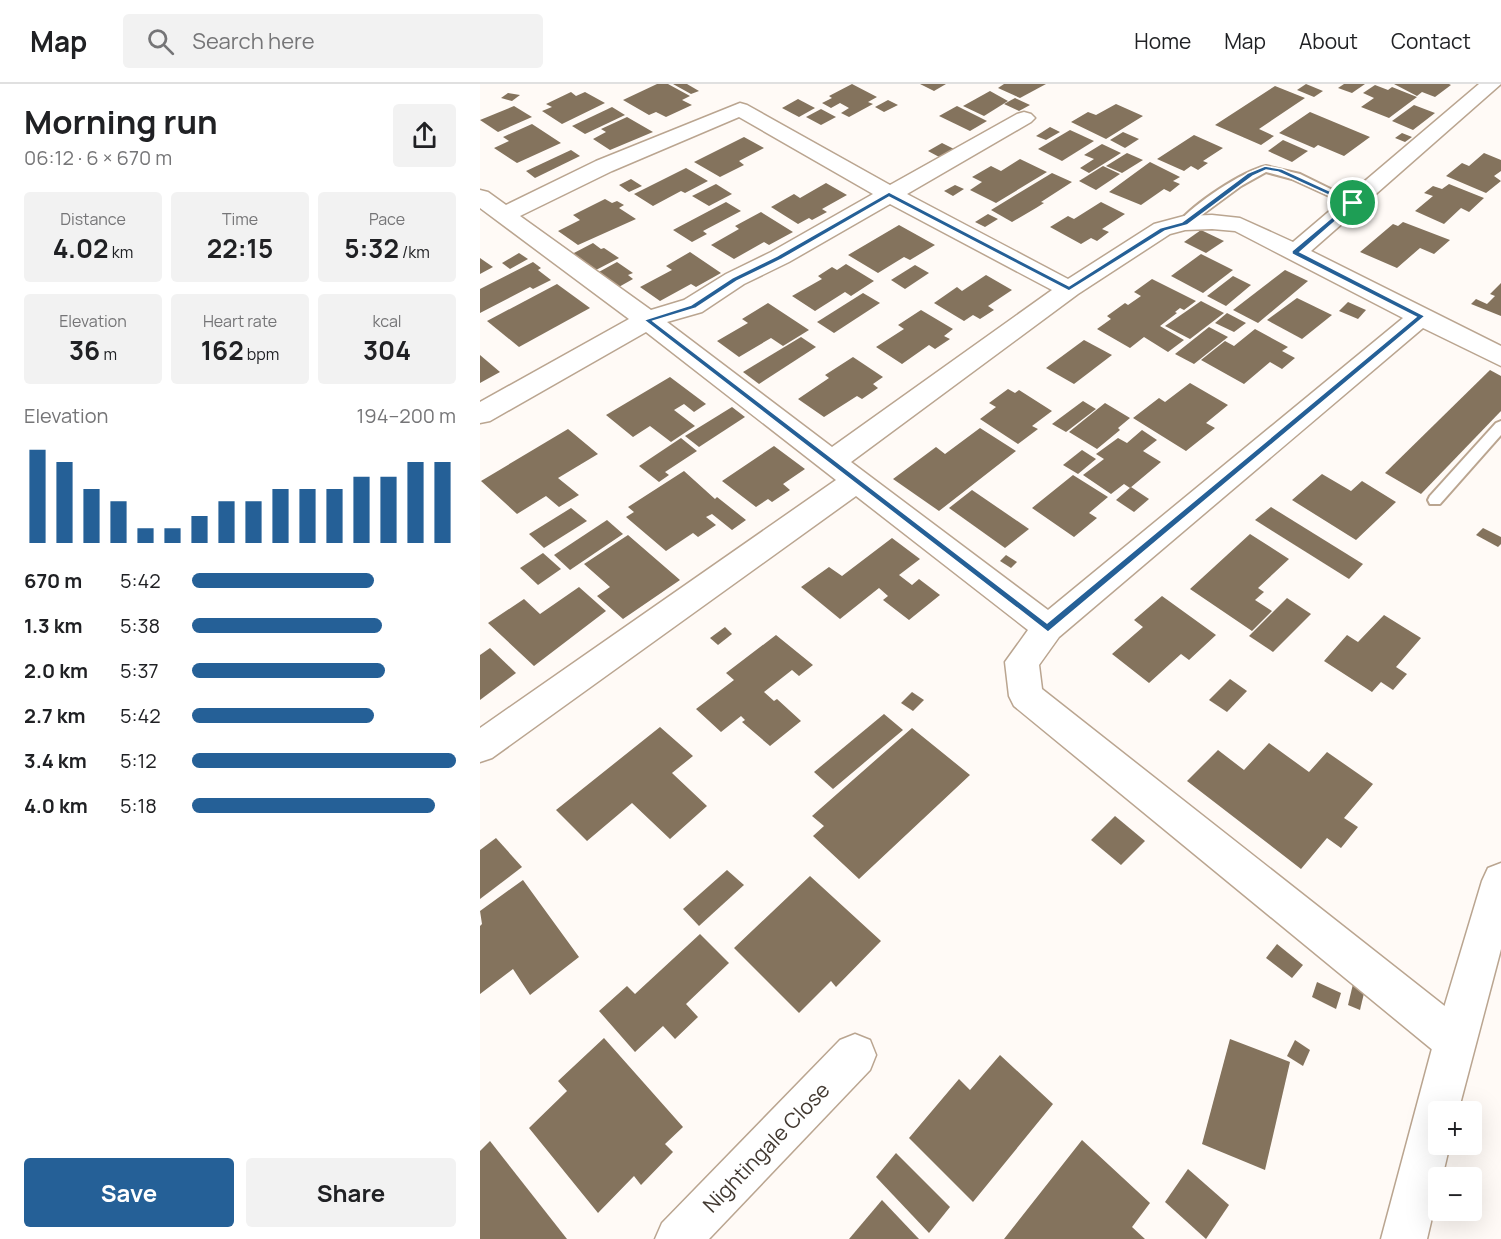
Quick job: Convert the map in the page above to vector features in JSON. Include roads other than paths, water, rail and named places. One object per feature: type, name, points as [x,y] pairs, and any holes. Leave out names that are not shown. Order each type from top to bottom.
[{"type":"street","points":[[1295,253],[1491,84]]},
{"type":"street","points":[[492,206],[604,166],[740,109],[889,194],[1069,289]]},
{"type":"street","points":[[480,414],[647,320],[693,306],[735,279],[780,257],[1024,118]]},
{"type":"street","points":[[492,206],[647,320],[1048,628]]},
{"type":"street","points":[[831,462],[1069,289],[1162,229],[1184,223],[1212,222],[1240,225],[1501,357]]},
{"type":"street","points":[[1421,316],[1048,628],[1022,662],[1026,696],[1455,1041]]},
{"type":"street","points":[[480,747],[856,481]]},
{"type":"street","points":[[1404,1239],[1455,1041],[1501,881]]},
{"type":"street","name":"Nightingale Close","points":[[678,1239],[855,1056]]},
{"type":"lane","points":[[1184,223],[1251,174],[1265,168],[1279,170],[1353,203]]},
{"type":"lane","points":[[1435,500],[1501,426]]}]
